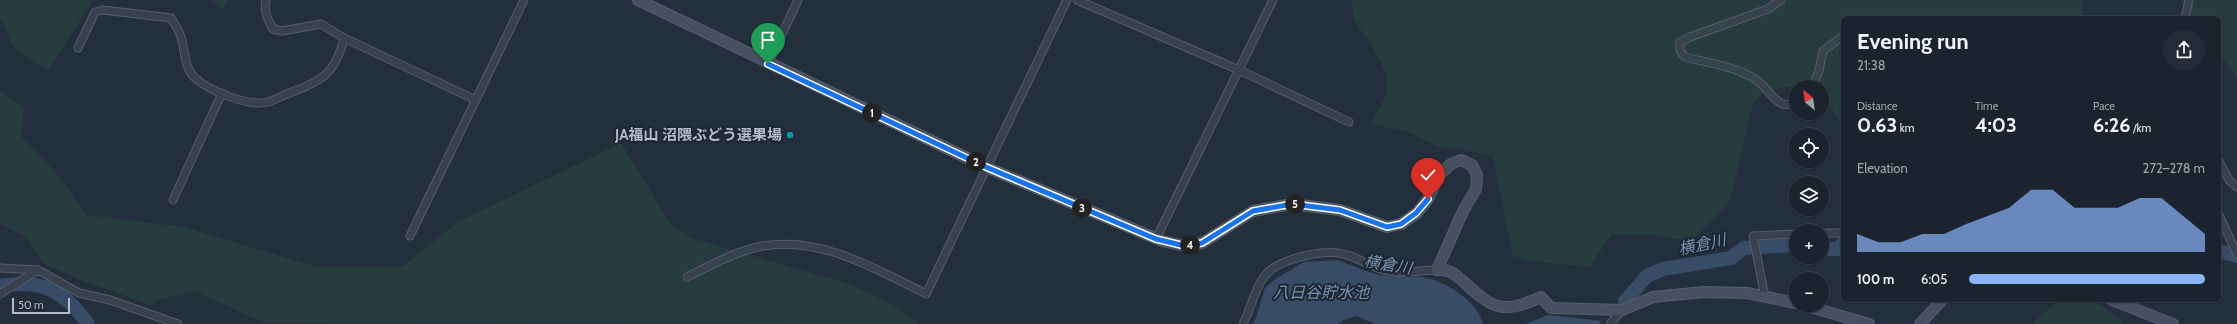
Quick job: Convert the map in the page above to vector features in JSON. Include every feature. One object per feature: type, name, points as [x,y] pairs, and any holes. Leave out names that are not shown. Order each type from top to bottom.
[{"type":"street","points":[[266,0],[264,6],[268,20],[273,29],[282,31],[321,24],[344,38],[476,100]]},
{"type":"street","points":[[410,236],[524,0]]},
{"type":"street","points":[[638,0],[768,64],[986,167],[1156,239],[1185,246],[1202,243],[1253,211],[1292,204],[1340,210],[1387,227],[1401,224],[1416,213],[1428,199],[1438,175],[1451,164],[1461,160],[1472,165],[1477,175],[1476,189],[1463,211],[1438,270]]},
{"type":"street","points":[[768,64],[798,0]]},
{"type":"street","points":[[687,277],[728,257],[762,246],[781,244],[805,246],[831,251],[875,269],[926,294],[1066,0]]},
{"type":"street","points":[[1077,0],[1239,70],[1350,122]]},
{"type":"street","points":[[1156,239],[1273,0]]},
{"type":"street","points":[[1781,0],[1768,9],[1690,37],[1680,42],[1679,46],[1680,52],[1685,57],[1730,69],[1758,81],[1780,104],[1789,104]]},
{"type":"street","points":[[2186,16],[2189,0]]},
{"type":"street","points":[[78,48],[95,12],[103,10],[171,18],[181,36],[187,67],[194,77],[222,93],[239,100],[253,103],[268,102],[311,86],[324,78],[341,51],[344,38]]},
{"type":"street","points":[[1815,80],[1819,71],[1823,51],[1826,47],[1841,37]]},
{"type":"street","points":[[173,200],[222,93]]},
{"type":"street","points":[[2221,165],[2229,180],[2237,187]]},
{"type":"street","points":[[2221,220],[2237,254]]},
{"type":"street","points":[[1829,233],[1841,233]]},
{"type":"street","points":[[1765,297],[1753,236],[1789,234]]},
{"type":"street","points":[[1243,324],[1264,277],[1273,268],[1299,257],[1334,252],[1345,254],[1378,268],[1394,272],[1450,270],[1494,306],[1506,308],[1525,304],[1541,297],[1551,308],[1622,310],[1653,297],[1704,292],[1747,293],[1789,302]]},
{"type":"street","points":[[0,268],[38,270],[78,293],[110,300],[178,324]]},
{"type":"street","points":[[0,294],[38,270]]},
{"type":"street","points":[[1920,324],[1940,302]]},
{"type":"street","points":[[2117,302],[2173,324]]},
{"type":"street","points":[[1610,324],[1622,310]]},
{"type":"street","points":[[1827,312],[1869,324]]},
{"type":"green space","points":[[0,0],[93,0],[48,71],[13,47],[3,22],[0,19]]},
{"type":"green space","points":[[211,0],[229,0],[222,10]]},
{"type":"green space","points":[[1352,0],[2082,0],[2084,16],[1841,16],[1841,125],[1829,105],[1829,80],[1789,80],[1789,87],[1766,91],[1753,103],[1730,201],[1693,240],[1674,239],[1649,234],[1611,235],[1590,267],[1529,261],[1513,256],[1493,156],[1457,148],[1438,147],[1409,132],[1371,124],[1387,94],[1386,73],[1374,49],[1354,20]]},
{"type":"green space","points":[[2180,0],[2237,0],[2237,78],[2221,57],[2221,16],[2190,16]]},
{"type":"green space","points":[[0,90],[24,108],[21,136],[57,174],[87,215],[184,227],[317,267],[403,266],[458,222],[621,143],[671,225],[691,238],[847,283],[893,305],[919,324],[264,323],[195,291],[161,299],[150,305],[78,279],[43,263],[27,238],[0,224]]},
{"type":"green space","points":[[2057,302],[2098,302],[2125,324],[2032,324]]},
{"type":"water","name":"八日谷貯水池","points":[[1337,260],[1380,275],[1420,277],[1439,282],[1449,287],[1467,300],[1480,315],[1483,324],[1375,324],[1357,316],[1344,320],[1338,324],[1252,324],[1256,318],[1265,288],[1274,280],[1304,262]]},
{"type":"water","points":[[1548,315],[1602,321],[1599,324],[1526,324]]},
{"type":"waterway","name":"横倉川","points":[[1625,301],[1647,276],[1663,269],[1731,258],[1744,248],[1789,245]]},
{"type":"waterway","name":"横倉川","points":[[1829,249],[1839,249],[1841,246]]},
{"type":"waterway","name":"横倉川","points":[[2221,252],[2237,256]]},
{"type":"waterway","name":"横倉川","points":[[0,286],[28,284],[51,290],[61,295],[70,303],[88,324]]},
{"type":"place","name":"JA福山 沼隈ぶどう選果場","points":[[790,135]]},
{"type":"route","points":[[768,64],[986,167],[1156,239],[1185,246],[1202,243],[1253,211],[1292,204],[1340,210],[1387,227],[1401,224],[1416,213],[1428,199]]}]
